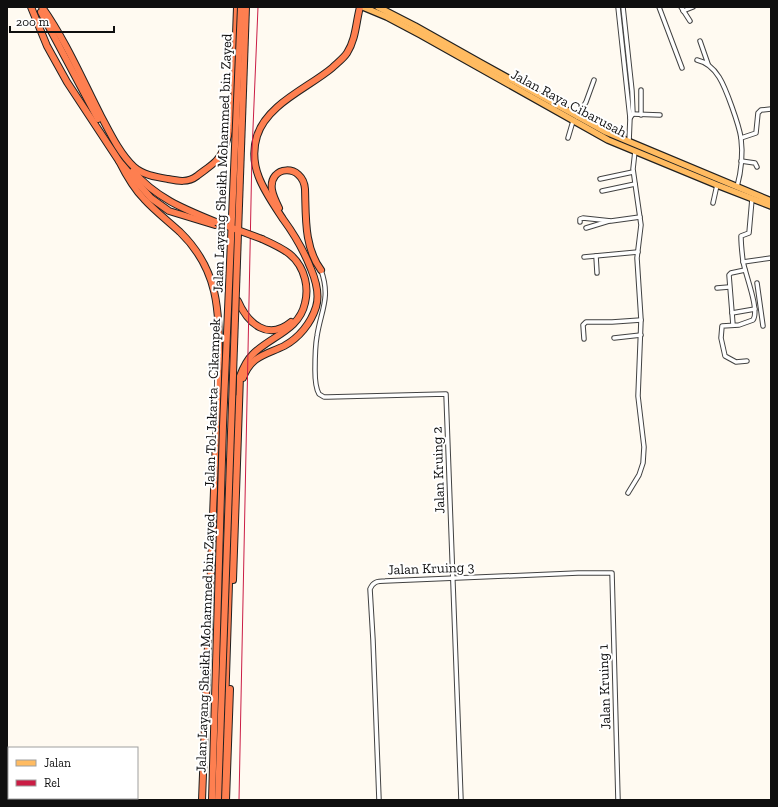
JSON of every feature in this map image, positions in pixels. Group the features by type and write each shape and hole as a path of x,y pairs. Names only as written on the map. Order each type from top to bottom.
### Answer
{"highway":[{"path":"31,7 47,46 67,82 119,161 126,175 137,191 150,205 194,248 211,279 217,300 219,361 202,800"},
{"path":"38,7 90,105 119,153 134,173 153,191 168,201 215,223 287,251 296,260 304,276 306,298 303,310 295,323 260,348 247,362 240,376 226,800"},
{"path":"42,7 72,56 92,99 120,149 133,166 145,173 171,180 186,181 194,178 216,160 222,153 228,134 234,90"},
{"name":"Jalan Tol Jakarta–Cikampek","path":"211,800 237,7"},
{"name":"Jalan Layang Sheikh Mohammed bin Zayed","path":"211,800 223,434 241,7"},
{"name":"Jalan Tol Jakarta–Cikampek","path":"222,800 247,7"},
{"name":"Jalan Layang Sheikh Mohammed bin Zayed","path":"218,800 247,7"},
{"path":"240,388 245,373 252,363 263,354 285,345 297,337 306,327 316,307 318,294 316,280 306,257 284,220 266,194 259,180 254,163 257,137 265,120 272,111 343,58 354,39 361,7"},
{"path":"119,161 142,188 160,205 169,211 215,223"},
{"path":"284,220 273,195 271,184 276,174 284,170 289,170 295,172 304,181 306,189 308,242 314,259 321,270"},
{"path":"238,301 251,323 270,330 281,328 290,323 294,319 300,307 303,285 297,268 281,251 261,240"}],"main road":[{"name":"Jalan Raya Cibarusah","path":"361,7 376,9 415,26 575,119 608,140 771,206"},
{"name":"Jalan Raya Cibarusah","path":"575,119 771,201"}],"street":[{"path":"618,7 631,116"},
{"path":"623,7 632,91 628,142"},
{"path":"658,7 682,68"},
{"path":"681,7 690,20"},
{"path":"684,11 692,7"},
{"path":"700,41 708,65"},
{"path":"697,60 703,61 708,65 719,78 737,123 741,138 741,161 737,188"},
{"path":"568,138 575,119 586,102 594,80"},
{"path":"641,90 641,114"},
{"path":"741,138 756,133 758,114 762,110 771,109"},
{"path":"631,116 641,114 660,115"},
{"path":"628,493 637,480 643,463 644,447 638,396 641,320 638,252 641,234 634,172 635,151"},
{"path":"741,161 755,163 757,167"},
{"path":"600,179 634,172"},
{"path":"602,191 635,184"},
{"path":"713,203 717,185"},
{"path":"747,361 736,362 724,354 721,338 722,326 734,325 753,320 755,316 752,294 743,262 741,236 749,233 752,199"},
{"path":"586,228 609,221 640,216"},
{"path":"580,222 580,219 583,218 609,221"},
{"path":"584,257 638,252"},
{"path":"596,256 597,273"},
{"path":"743,262 771,258"},
{"name":"Jalan Kruing 2","path":"321,270 326,288 326,296 315,346 316,385 319,394 324,397 446,394 454,578 457,712 461,800"},
{"path":"734,325 729,287 730,274 745,270"},
{"path":"757,283 763,326"},
{"path":"717,288 729,287"},
{"path":"732,313 760,309"},
{"path":"584,339 583,325 586,322 641,320"},
{"path":"614,338 641,335"},
{"name":"Jalan Kruing 3","path":"379,800 370,589 374,582 578,573 612,574"},
{"name":"Jalan Kruing 1","path":"612,574 618,800"}],"railway":[{"path":"239,800 252,152 258,7"}]}
